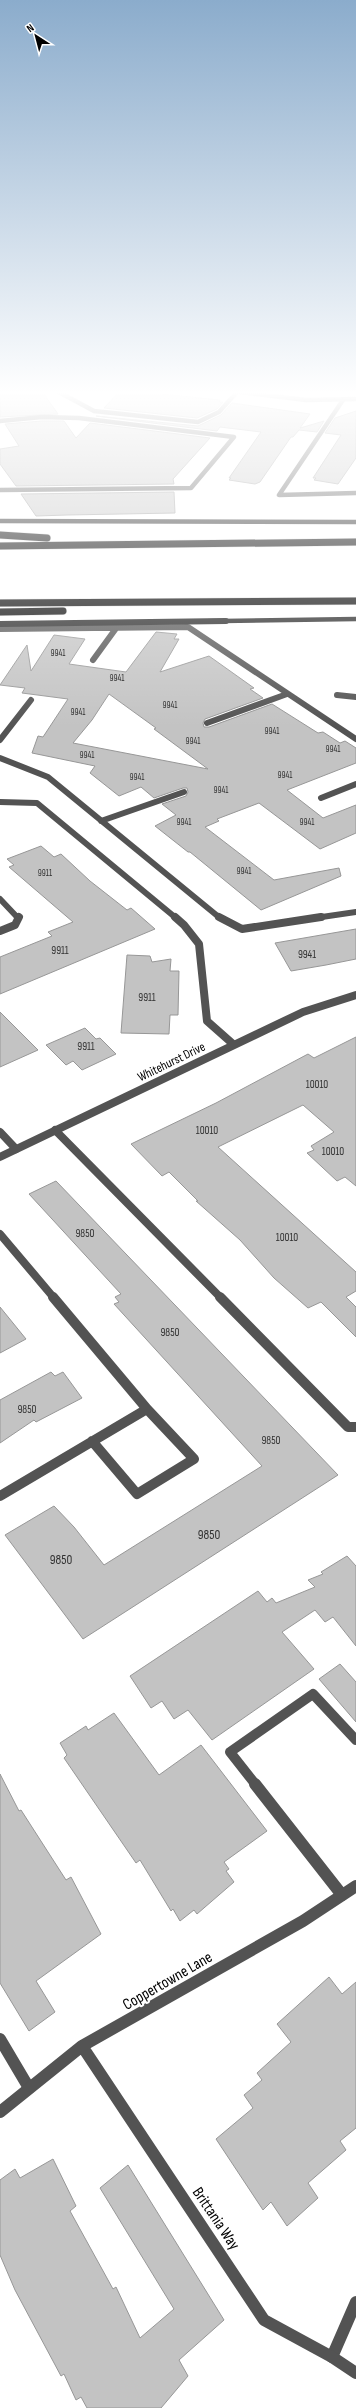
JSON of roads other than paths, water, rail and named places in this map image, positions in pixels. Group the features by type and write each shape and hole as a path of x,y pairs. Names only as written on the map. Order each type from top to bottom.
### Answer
{"highway":[{"path":"0,535 154,543"},
{"path":"0,546 154,543 356,542"},
{"path":"0,603 354,601"},
{"path":"0,612 82,610 124,602"}],"main road":[{"path":"0,521 356,522"},
{"path":"0,624 356,619"}],"street":[{"path":"94,660 117,627"},
{"path":"0,629 188,627 356,739"},
{"path":"207,723 287,694"},
{"path":"337,695 356,697"},
{"path":"0,740 31,700"},
{"path":"0,758 48,777 222,920 242,929 356,912"},
{"path":"320,798 356,784"},
{"path":"101,821 184,792"},
{"path":"0,802 37,803 184,925 199,944 207,1021 233,1044"},
{"path":"0,899 19,917 15,925 0,931"},
{"name":"Whitehurst Drive","path":"0,1158 233,1044 303,1012 356,995"},
{"path":"55,1130 348,1427 356,1427"},
{"path":"0,1132 16,1150"},
{"path":"0,1234 147,1409 194,1459 137,1494 92,1441"},
{"path":"0,1496 147,1409"},
{"path":"342,1895 230,1752 313,1694 356,1740"},
{"name":"Coppertowne Lane","path":"0,2112 82,2046 303,1921 356,1886"},
{"path":"0,2039 30,2088"},
{"name":"Brittania Way","path":"82,2046 264,2320 332,2357 356,2373"},
{"path":"332,2357 356,2302"}]}
